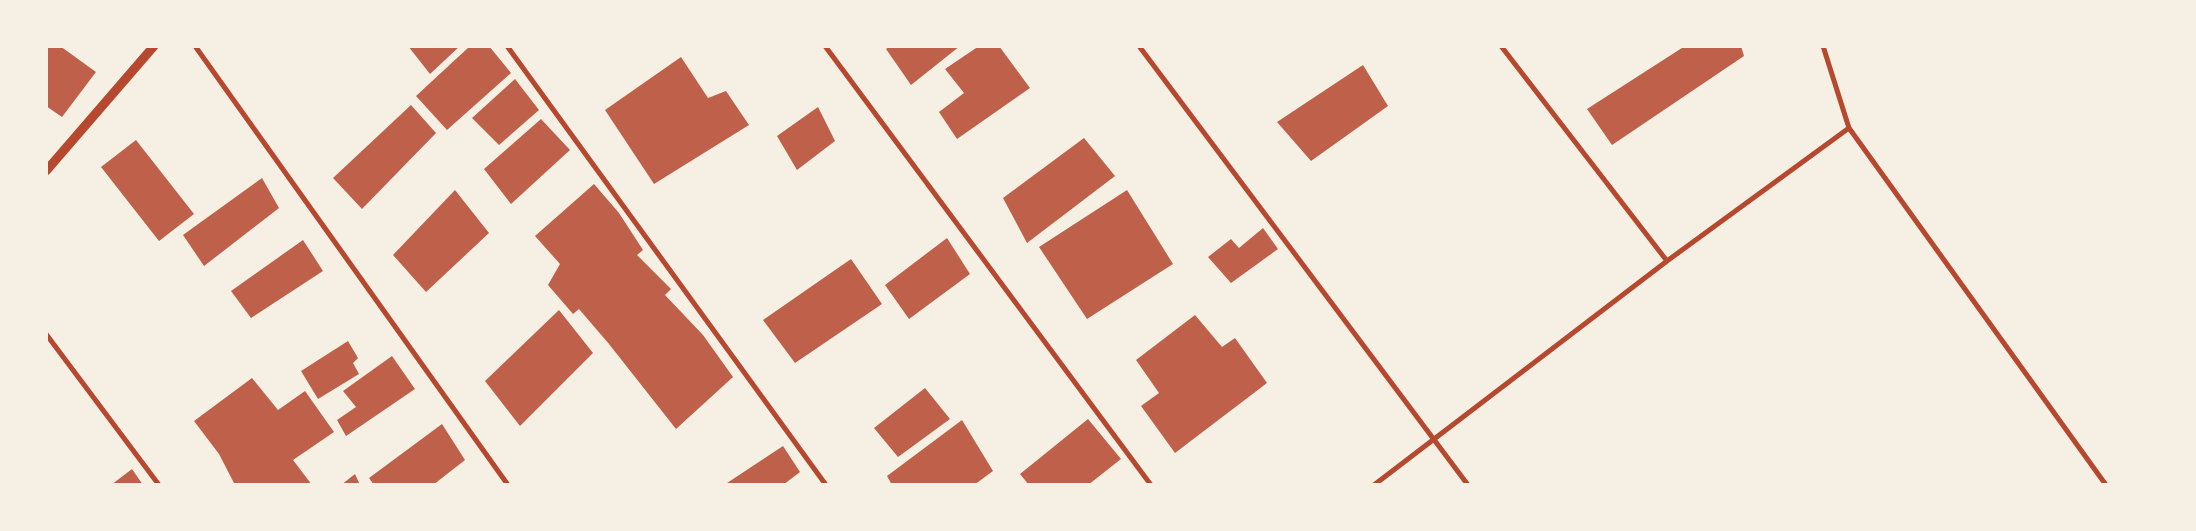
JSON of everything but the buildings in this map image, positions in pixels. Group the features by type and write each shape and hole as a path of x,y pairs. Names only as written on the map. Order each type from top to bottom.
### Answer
{"street":[{"path":"46,172 154,46"},
{"path":"195,46 508,485"},
{"path":"507,46 826,485"},
{"path":"825,46 1151,485"},
{"path":"1139,46 1468,485"},
{"path":"1501,46 1667,260"},
{"path":"1823,46 1849,128 2106,485"},
{"path":"1374,485 1667,260 1849,128"},
{"path":"46,334 159,485"}]}
